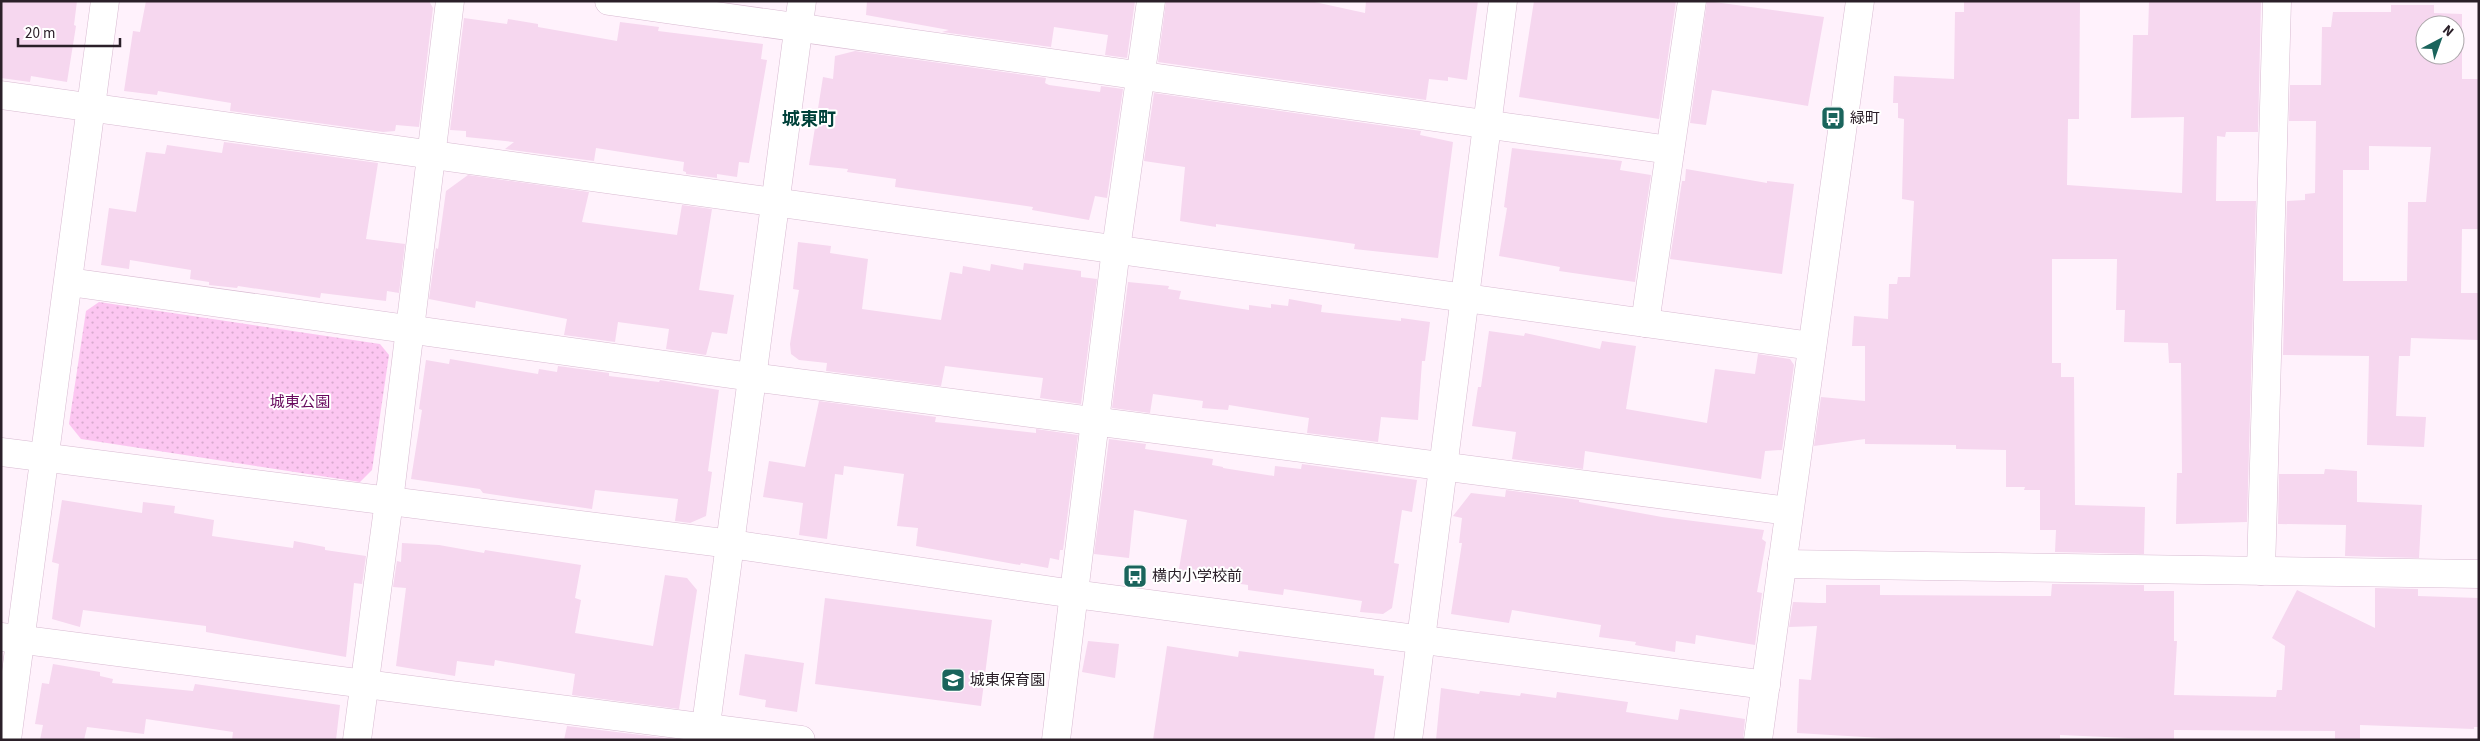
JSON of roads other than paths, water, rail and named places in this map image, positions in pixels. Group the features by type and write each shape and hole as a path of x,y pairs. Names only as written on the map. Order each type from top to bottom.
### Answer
{"street":[{"path":"7,740 11,638 46,458 105,1"},
{"path":"356,740 389,501 450,1"},
{"path":"609,1 800,14 1140,76 1670,150"},
{"path":"1056,740 1116,249 1151,1"},
{"path":"1408,740 1503,1"},
{"path":"1645,323 1692,1"},
{"path":"1758,740 1860,1"},
{"path":"2261,571 2278,1"},
{"path":"705,733 800,14"},
{"path":"1,95 1812,346"},
{"path":"69,282 752,377 1789,511"},
{"path":"1,452 730,544 1074,594 1766,685"},
{"path":"1782,564 2479,574"},
{"path":"11,638 364,684 705,733 801,740"}],"place":[{"name":"緑町","path":"1833,118"},
{"name":"横内小学校前","path":"1135,576"},
{"name":"城東保育園","path":"953,680"}],"district":[{"name":"城東町","path":"809,119"}],"park label":[{"name":"城東公園","path":"300,402"}]}
